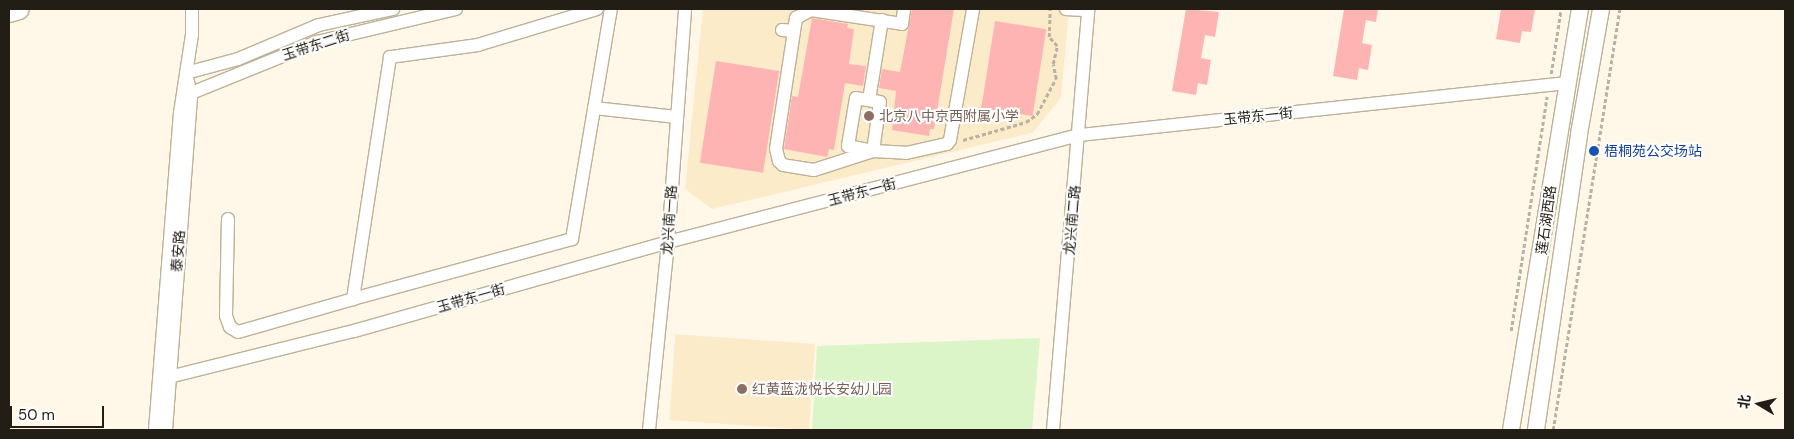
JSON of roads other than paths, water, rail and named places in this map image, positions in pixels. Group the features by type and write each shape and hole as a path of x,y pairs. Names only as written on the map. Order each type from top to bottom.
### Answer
{"highway":[{"path":"9,12 19,9"}],"main road":[{"name":"莲石湖西路","path":"1511,430 1580,9"},
{"name":"莲石湖西路","path":"1536,430 1579,134 1601,9"}],"street":[{"name":"泰安路","path":"166,430 186,73 192,35 192,9"},
{"name":"玉带东二街","path":"186,73 238,59 319,25 393,9"},
{"name":"玉带东二街","path":"186,95 317,42 456,9"},
{"path":"353,299 390,57 478,45 597,9"},
{"path":"228,219 226,316 230,327 238,332 572,239 611,9"},
{"name":"龙兴南一路","path":"649,430 668,242 684,9"},
{"path":"872,150 814,170 783,165 779,161 776,149 788,30 796,18 811,10 902,24 904,9"},
{"path":"872,150 880,102 856,98 848,146 872,150 906,153 947,144 973,9"},
{"path":"1066,9 1088,9"},
{"name":"龙兴南二路","path":"1053,430 1080,135 1088,9"},
{"path":"869,100 882,20"},
{"name":"玉带东一街","path":"169,377 354,331 668,242 1080,135 1568,83"},
{"name":"泰安路","path":"155,430 186,95"},
{"path":"594,108 677,117"}],"place":[{"name":"北京八中京西附属小学","path":"869,116"},
{"name":"梧桐苑公交场站","path":"1594,151"},
{"name":"红黄蓝泷悦长安幼儿园","path":"742,389"}]}
